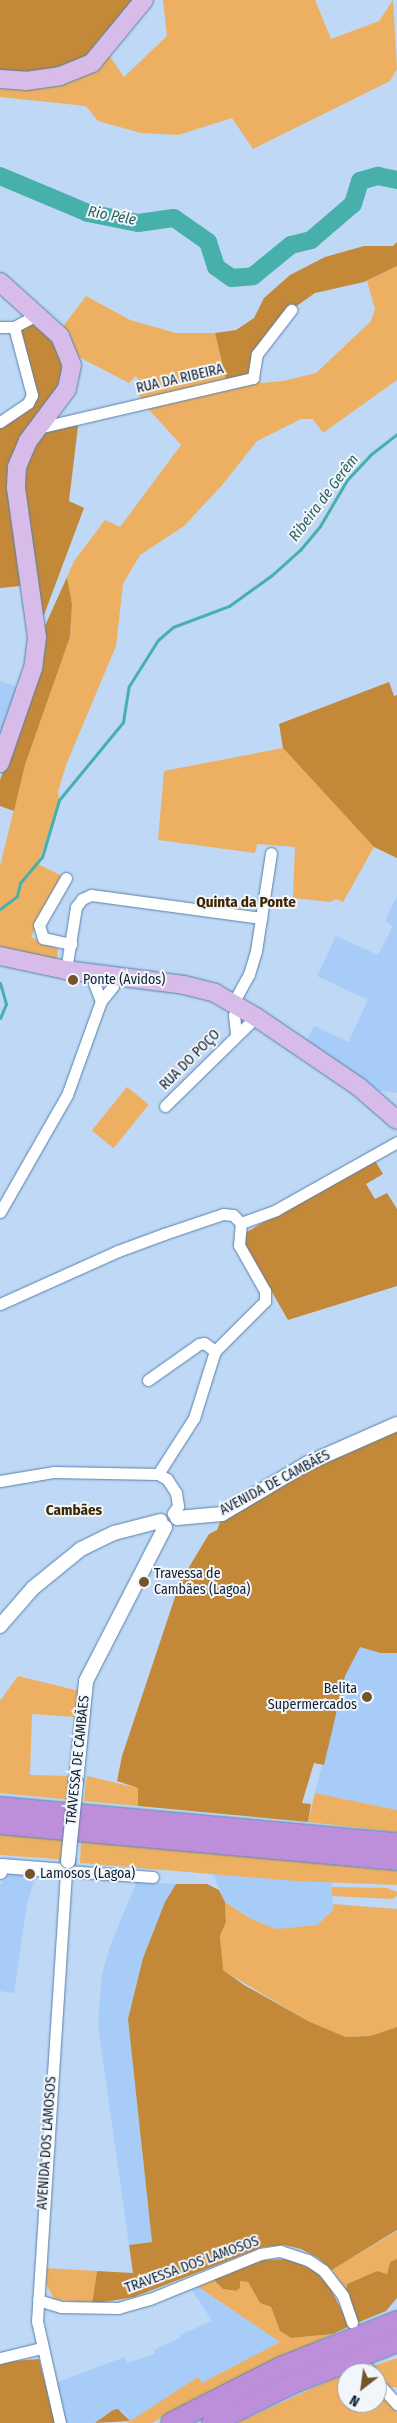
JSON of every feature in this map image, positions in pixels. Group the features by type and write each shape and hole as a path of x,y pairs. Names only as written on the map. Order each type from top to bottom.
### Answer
{"highway":[{"path":"0,1807 397,1843"},
{"path":"0,1824 397,1860"},
{"path":"171,2423 281,2367 397,2320"},
{"path":"212,2423 294,2383 397,2342"}],"main road":[{"path":"0,79 26,81 60,76 92,63 144,0"},
{"path":"0,282 38,314 60,336 72,365 67,389 28,441 17,467 16,488 38,636 36,652 0,763"},
{"path":"0,956 66,970 203,989 235,1004 256,1017 395,1114"}],"street":[{"name":"RUA DA RIBEIRA","path":"38,428 252,378 257,354 291,310"},
{"path":"0,327 14,326 38,314"},
{"path":"0,422 28,404 32,395 14,326"},
{"path":"235,1004 248,974 261,918 271,853"},
{"path":"66,878 39,925 42,938 71,944"},
{"path":"66,970 76,907 82,899 91,896 261,918"},
{"path":"94,973 94,983 101,1001"},
{"path":"0,1212 67,1096 101,1001 112,986 115,976"},
{"name":"RUA DO POÇO","path":"235,1004 236,1034"},
{"name":"RUA DO POÇO","path":"165,1106 236,1034 256,1017"},
{"path":"241,1223 276,1210 397,1142"},
{"path":"0,1304 118,1251 223,1214 233,1215 241,1223"},
{"path":"158,1474 194,1418 215,1350 265,1301 265,1291 238,1246 241,1223"},
{"path":"148,1380 198,1344 204,1343 215,1350"},
{"name":"AVENIDA DE CAMBÃES","path":"175,1516 222,1514 308,1463 397,1424"},
{"path":"0,1481 54,1472 158,1474 167,1479 176,1493 178,1506 172,1528 163,1524 114,1533 81,1549 34,1588 0,1626"},
{"name":"TRAVESSA DE CAMBÃES","path":"67,1866 86,1681 163,1524"},
{"path":"1,1868 67,1866 153,1876"},
{"name":"AVENIDA DOS LAMOSOS","path":"60,2423 41,2348 38,2300 67,1866"},
{"name":"TRAVESSA DOS LAMOSOS","path":"38,2300 61,2307 118,2308 150,2298 260,2254 280,2251 308,2260 323,2270 343,2296 352,2322"},
{"path":"0,2358 41,2348"},
{"path":"387,2393 397,2404"}],"shaded area":[{"path":"0,0 144,0 92,63 0,79"},
{"path":"163,0 315,0 331,39 379,21 393,0 397,69 390,81 253,149 232,118 178,135 141,133 98,121 86,106 0,97 0,79 107,52 124,77 167,36"},
{"path":"397,242 397,266 364,282 315,293 291,310 275,328 253,378 227,384 215,333 236,330 254,318 264,298 290,275 325,257 364,246 393,246"},
{"path":"397,266 397,380 323,433 313,419 301,419 257,441 223,484 184,526 140,555 123,584 116,646 66,765 58,792 59,800 38,864 62,876 31,937 58,949 57,960 21,954 0,946 0,866 25,765 70,637 72,604 67,577 74,561 105,520 120,527 181,445 143,403 139,395 147,386 135,376 129,383 79,357 61,329 86,296 130,320 176,333 215,333 227,384 253,378 262,383 283,381 316,373 371,321 375,309 367,281"},
{"path":"38,314 72,365 17,467 30,585 0,588 0,422 28,404 14,327"},
{"path":"79,418 69,501 84,508 44,615 40,615 23,479 28,455 44,429"},
{"path":"67,577 72,604 70,637 25,765 14,811 0,806 0,780 35,680 44,628"},
{"path":"0,681 20,688 4,735 0,734"},
{"path":"389,682 394,696 397,695 397,858 374,847 283,748 279,724"},
{"path":"283,748 374,847 343,902 336,899 330,902 293,898 295,847 257,844 255,853 158,840 164,771"},
{"path":"397,896 397,1093 380,1091 305,1042 315,1026 348,1042 368,1000 317,976 336,936 378,955 393,926 385,921"},
{"path":"127,1087 149,1105 114,1148 92,1131"},
{"path":"374,1159 383,1174 366,1184 375,1199 387,1193 397,1209 397,1286 288,1320 244,1243 245,1233"},
{"path":"397,1431 397,1653 380,1653 360,1647 345,1676 324,1765 314,1763 302,1803 311,1804 308,1822 138,1806 138,1788 117,1781 122,1756 180,1582 209,1534 217,1530 221,1520 296,1475"},
{"path":"360,1647 380,1653 397,1653 397,1810 315,1793 345,1676"},
{"path":"18,1676 79,1691 75,1717 32,1714 30,1775 72,1776 72,1800 0,1793 0,1701"},
{"path":"87,1776 138,1788 138,1806 84,1801"},
{"path":"315,1793 397,1810 397,1832 308,1822"},
{"path":"0,1833 65,1838 63,1859 0,1855"},
{"path":"81,1840 397,1871 397,1885 296,1881 80,1863"},
{"path":"10,1873 36,1875 27,1903 14,1993 0,1991 0,1885"},
{"path":"213,1874 332,1882 333,1910 317,1925 276,1929 251,1919 225,1902"},
{"path":"137,1881 176,1884 165,1902 143,1958 128,2019 152,2242 129,2245 98,2025 102,1974 110,1946"},
{"path":"176,1884 207,1884 219,1890 225,1902 226,1922 220,1936 223,1970 244,1985 310,2022 346,2037 370,2036 397,2027 397,2230 332,2270 318,2258 301,2249 284,2245 263,2247 134,2297 92,2304 97,2271 133,2273 129,2245 152,2242 128,2019 143,1958 165,1902"},
{"path":"332,1887 387,1888 397,1892 397,1896 392,1899 332,1896"},
{"path":"225,1902 251,1919 276,1929 317,1925 333,1910 333,1904 397,1909 397,2027 370,2036 346,2037 310,2022 222,1970 220,1936 226,1922"},
{"path":"397,2231 397,2259 390,2262 387,2274 377,2271 347,2284 346,2290 332,2270"},
{"path":"289,2259 315,2271 327,2282 350,2326 333,2334 291,2338 280,2331 271,2307 260,2303 248,2282 240,2281 240,2288 236,2291 223,2289 212,2278 264,2260"},
{"path":"397,2259 397,2298 386,2311 357,2323 346,2290 347,2284 377,2271 387,2274 390,2262"},
{"path":"45,2268 97,2271 92,2304 54,2299 45,2282"},
{"path":"212,2278 223,2289 235,2291 240,2288 240,2281 248,2282 260,2303 271,2307 280,2331 291,2338 333,2334 196,2398 152,2423 127,2423 198,2377 202,2383 280,2342 197,2286"},
{"path":"197,2286 281,2342 202,2383 198,2378 130,2421 122,2411 113,2410 95,2423 65,2423 55,2383 125,2357 127,2363 155,2354 154,2350 180,2338 180,2335 212,2321 192,2290"},
{"path":"397,2358 397,2387 387,2388 387,2363 382,2363"},
{"path":"39,2359 55,2423 0,2423 0,2362"},
{"path":"337,2377 337,2413 387,2413 387,2402 397,2413 397,2423 237,2423"},
{"path":"118,2409 130,2421 95,2423 113,2410"}],"waterway":[{"name":"Rio Péle","path":"0,176 88,213 138,223 174,218 208,242 216,267 232,278 253,276 291,245 311,240 353,204 360,181 378,176 397,180"},
{"name":"Ribeira de Gerêm","path":"0,909 17,896 20,883 42,857 59,800 123,722 129,686 158,640 173,627 229,606 272,575 300,550 320,526 347,480 370,455 397,434"},
{"name":"Ribeira de Gerêm","path":"0,983 6,1004 0,1018"}],"place":[{"name":"Ponte (Avidos)","path":"73,980"},
{"name":"Travessa de Cambães (Lagoa)","path":"144,1582"},
{"name":"Belita Supermercados","path":"367,1697"},
{"name":"Lamosos (Lagoa)","path":"30,1874"}],"district":[{"name":"Quinta da Ponte","path":"246,903"},
{"name":"Cambães","path":"74,1511"}]}
